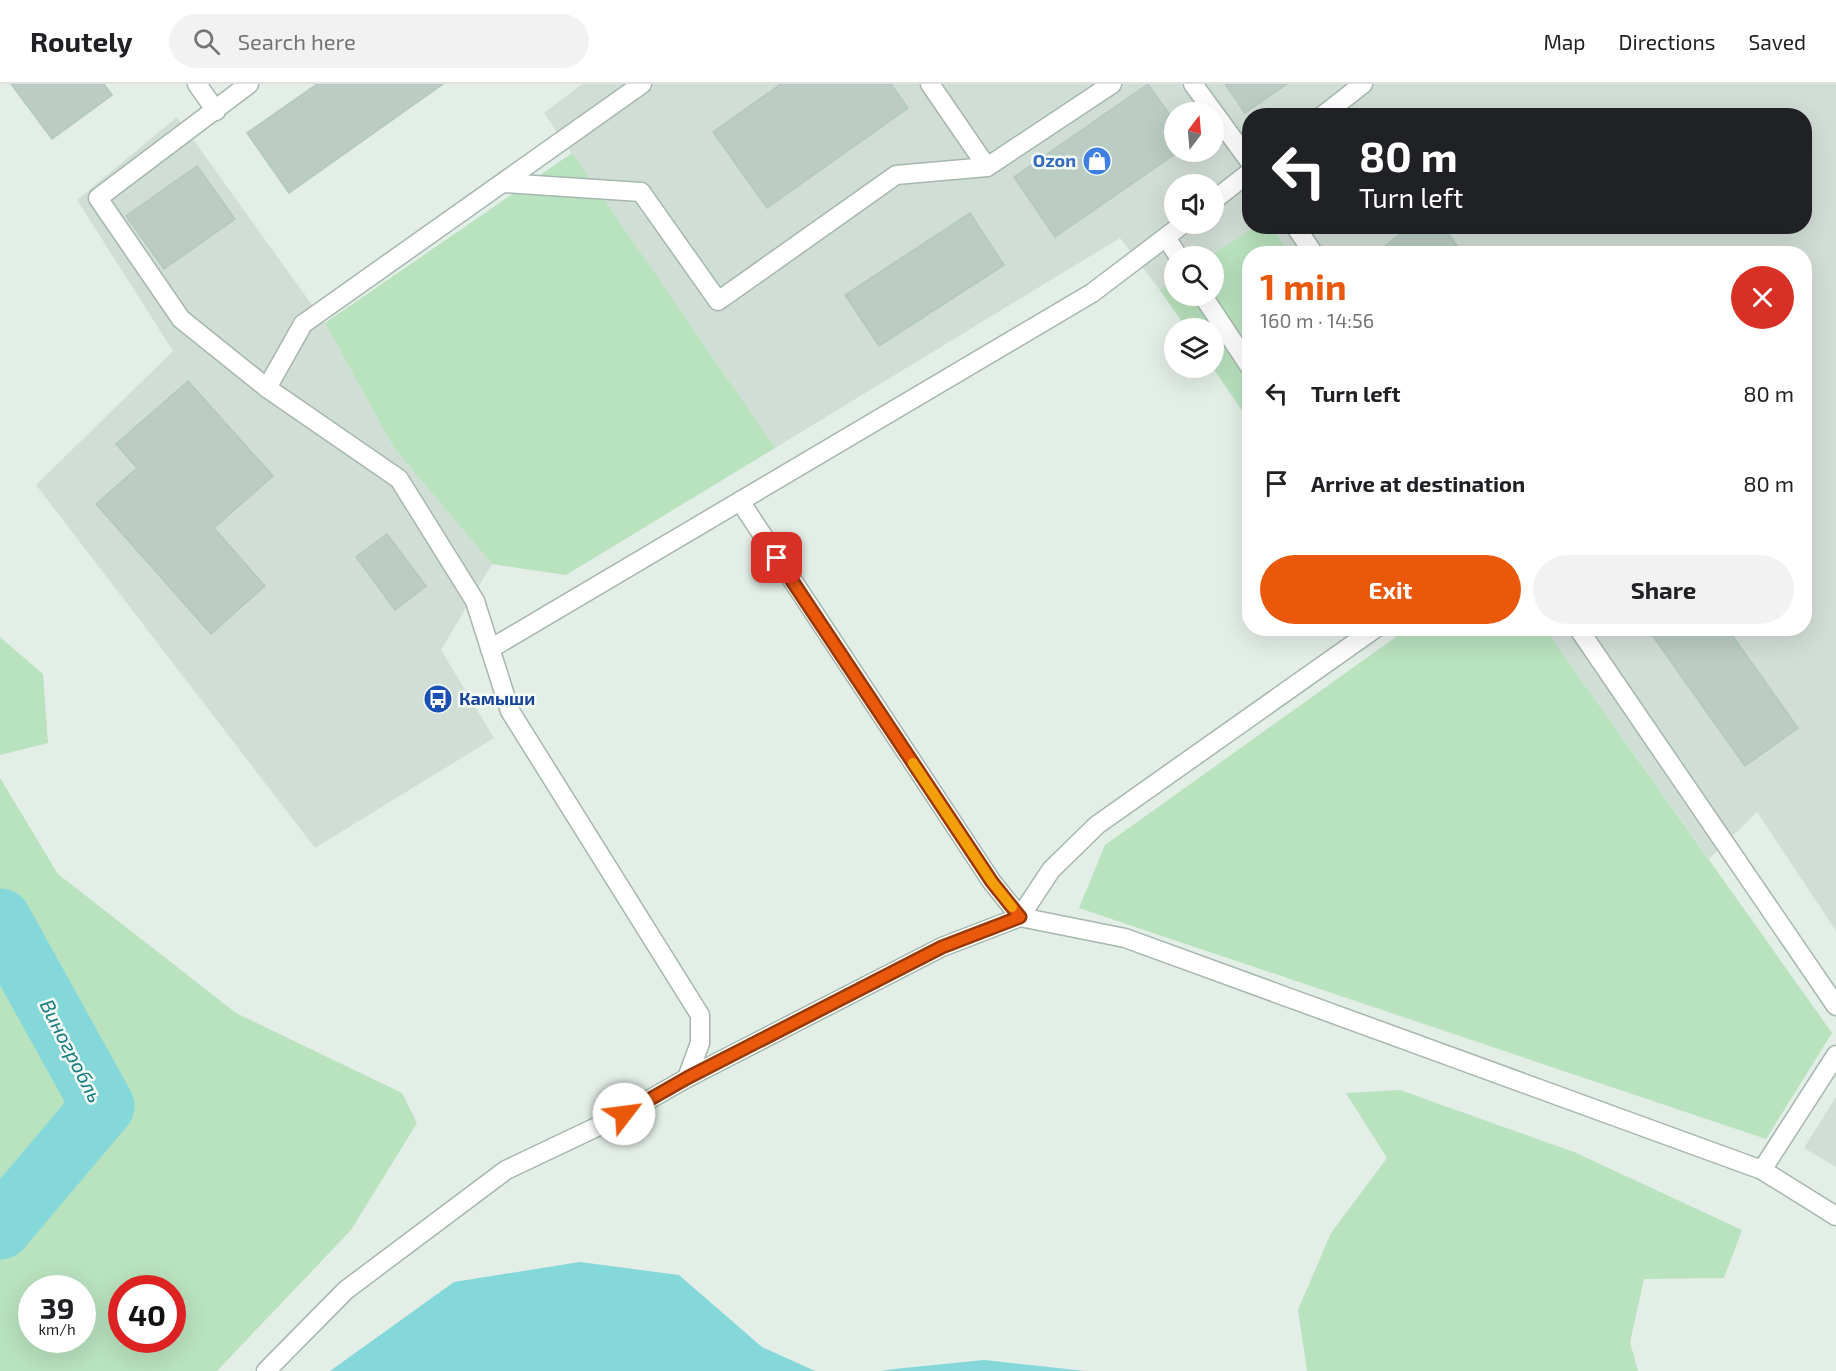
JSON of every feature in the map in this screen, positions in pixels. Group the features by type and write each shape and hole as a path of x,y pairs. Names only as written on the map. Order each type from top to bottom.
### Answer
{"street":[{"path":"197,84 216,111"},
{"path":"249,84 98,198 181,319 267,387 399,479 475,601 510,711 700,1015 700,1043 687,1078"},
{"path":"267,387 303,324 642,84"},
{"path":"930,84 987,167"},
{"path":"503,183 641,192 718,301 896,175 987,167 1112,84"},
{"path":"1193,84 1242,151"},
{"path":"1332,108 1363,84"},
{"path":"1224,192 1242,178"},
{"path":"490,649 1092,293 1170,234"},
{"path":"1166,237 1172,246"},
{"path":"1210,306 1242,355"},
{"path":"740,501 992,882 1020,917"},
{"path":"1020,917 1051,870 1096,825 1365,636"},
{"path":"1583,636 1836,1006"},
{"path":"266,1371 346,1290 506,1170 624,1114 687,1078 942,947 1020,917 1125,938 1762,1170 1836,1215"},
{"path":"1762,1170 1836,1055"}],"shaded area":[{"path":"582,84 1836,84 1836,931 1757,812 1709,859 1550,636 1812,636 1812,246 1285,246 1276,234 1812,234 1812,108 1242,108 1242,234 1244,234 1224,247 1164,246 1164,287 1160,290 1120,238 775,448 544,113"},
{"path":"177,117 325,323 394,448 492,564 441,650 494,738 315,848 36,485 173,351 77,200"},
{"path":"1836,1097 1836,1167 1804,1148"}],"green space":[{"path":"572,153 775,448 566,575 492,564 394,448 325,323"},
{"path":"1244,234 1276,234 1285,246 1242,246 1242,411 1220,378 1224,378 1224,318 1179,318 1171,306 1224,306 1224,247"},
{"path":"1397,636 1550,636 1832,1033 1766,1139 1079,908 1105,845"},
{"path":"0,637 43,674 48,743 0,755"},
{"path":"0,778 58,874 236,1013 402,1093 417,1123 351,1230 217,1371 0,1371"},
{"path":"1400,1090 1574,1152 1742,1230 1724,1278 1644,1279 1630,1342 1638,1371 1307,1371 1298,1310 1331,1233 1387,1158 1346,1093"}],"water":[{"path":"580,1262 679,1275 762,1347 815,1371 330,1371 454,1282"},
{"path":"984,1360 1085,1371 880,1371 894,1369"}],"building":[{"path":"11,84 104,84 112,95 52,139"},
{"path":"317,84 443,84 289,193 247,133"},
{"path":"781,84 891,84 908,108 767,208 713,132"},
{"path":"1148,84 1164,107 1164,162 1055,237 1014,177"},
{"path":"1225,84 1287,84 1252,108 1242,109"},
{"path":"197,166 235,219 164,269 126,216"},
{"path":"970,213 1004,265 879,346 845,295"},
{"path":"1400,234 1449,234 1457,246 1385,246"},
{"path":"188,381 273,476 214,528 265,586 211,634 96,504 137,468 116,444"},
{"path":"387,534 426,586 395,610 356,557"},
{"path":"1653,636 1733,636 1798,728 1745,766"}],"waterway":[{"name":"Виногробль","path":"0,920 103,1106 0,1228"}],"slow traffic":[{"path":"913,763 992,882 1012,907"}],"place":[{"name":"Ozon","path":"1097,161"},
{"name":"Камыши","path":"438,699"}],"route":[{"path":"624,1114 687,1078 942,947 1020,917 992,882 777,558"}]}
